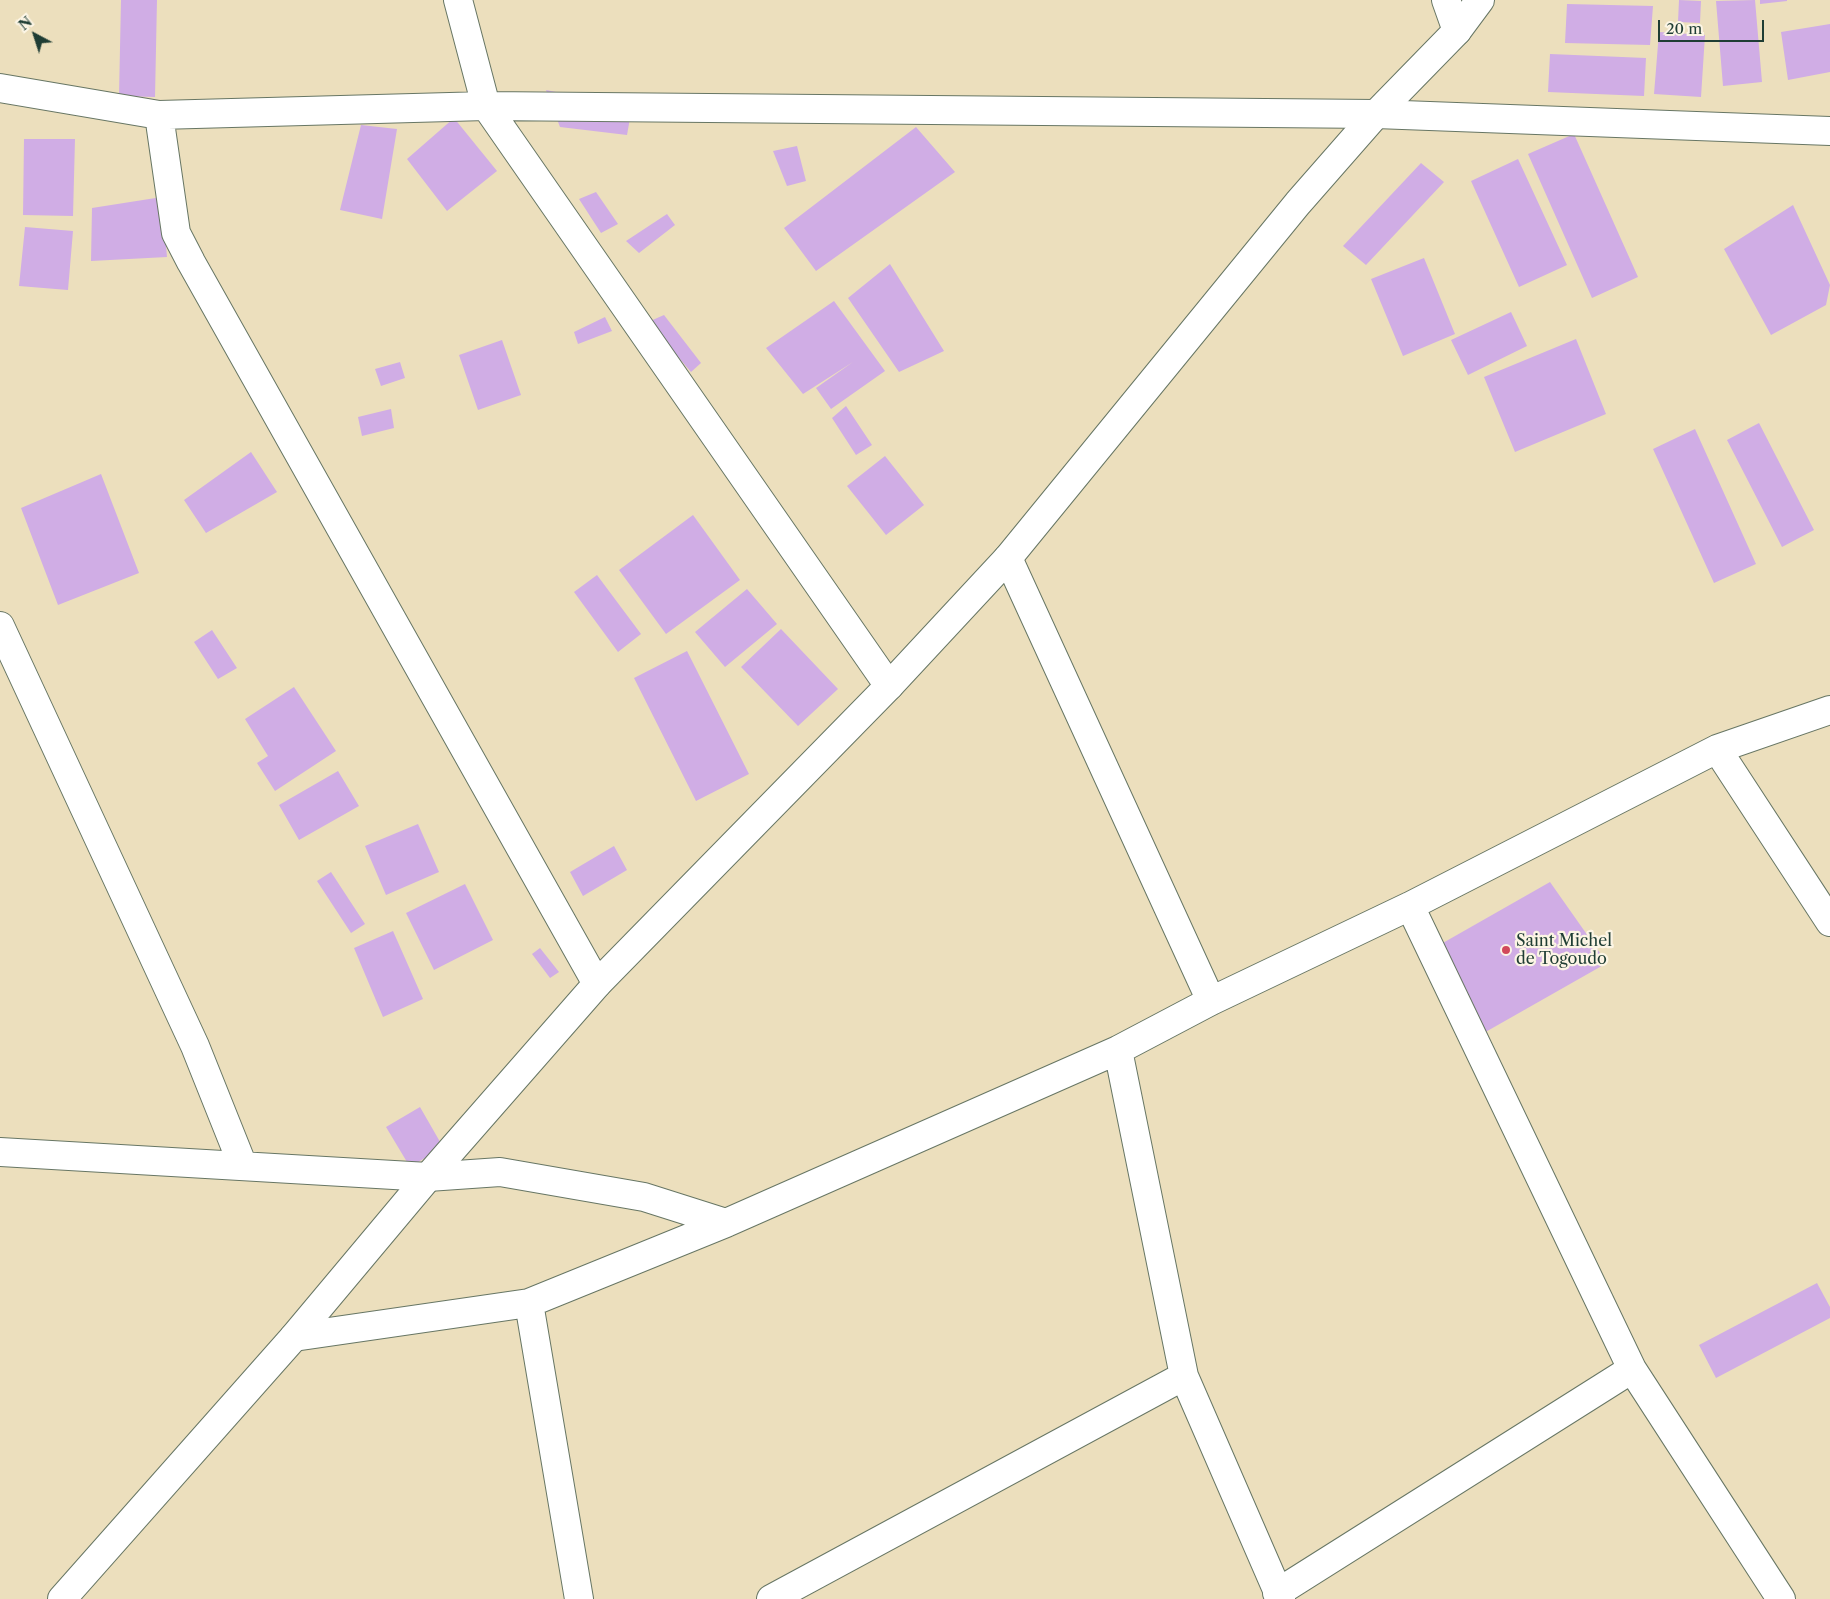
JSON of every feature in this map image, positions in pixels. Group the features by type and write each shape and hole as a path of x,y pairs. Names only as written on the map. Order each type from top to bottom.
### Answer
{"street":[{"path":"458,0 486,106 889,686"},
{"path":"1446,0 1457,31"},
{"path":"62,1599 294,1337 428,1177 597,984 889,686 1008,558 1298,203 1376,114 1457,31 1480,0"},
{"path":"0,88 159,114 486,106 1376,114 1830,131"},
{"path":"159,114 176,233 597,984"},
{"path":"1008,558 1211,1001"},
{"path":"0,626 195,1046 243,1166"},
{"path":"294,1337 529,1303 726,1223 1118,1050 1211,1001 1410,906 1717,749 1830,710"},
{"path":"1717,749 1830,922"},
{"path":"1410,906 1632,1369 1781,1599"},
{"path":"1118,1050 1184,1376 1279,1596 1632,1369"},
{"path":"0,1152 428,1177 500,1172 644,1197 726,1223"},
{"path":"529,1303 579,1599"},
{"path":"771,1599 1184,1376"}],"building":[{"path":"121,0 157,0 155,97 119,96"},
{"path":"1679,0 1701,1 1700,23 1678,22"},
{"path":"1755,0 1762,82 1723,86 1716,1"},
{"path":"1760,0 1787,0 1787,1 1760,4"},
{"path":"1567,4 1653,6 1650,45 1565,43"},
{"path":"1830,24 1830,72 1788,80 1781,32"},
{"path":"1659,32 1705,35 1701,97 1654,94"},
{"path":"1550,54 1646,58 1644,96 1548,92"},
{"path":"546,90 632,107 627,135 560,127"},
{"path":"454,118 497,171 447,211 407,159"},
{"path":"361,125 397,129 382,219 340,210"},
{"path":"916,127 955,172 816,271 784,228"},
{"path":"1574,134 1638,277 1592,298 1528,154"},
{"path":"24,139 75,139 73,216 23,215"},
{"path":"797,146 806,181 787,186 773,151"},
{"path":"1518,159 1567,265 1519,287 1471,181"},
{"path":"1421,163 1444,182 1366,265 1343,246"},
{"path":"596,192 618,224 601,233 579,199"},
{"path":"162,197 167,257 91,261 92,208"},
{"path":"1793,205 1830,285 1826,305 1771,335 1724,249"},
{"path":"667,214 675,225 639,253 626,241"},
{"path":"25,227 73,231 68,290 19,286"},
{"path":"1424,258 1455,334 1403,356 1371,279"},
{"path":"890,264 944,351 899,372 848,298"},
{"path":"834,301 885,371 831,409 816,388 853,362 803,394 766,348"},
{"path":"1511,312 1527,346 1468,375 1451,340"},
{"path":"664,315 701,363 691,372 648,322"},
{"path":"605,317 612,331 578,344 574,332"},
{"path":"1576,339 1606,414 1515,452 1484,377"},
{"path":"502,340 521,395 478,410 459,355"},
{"path":"400,362 405,378 381,386 375,369"},
{"path":"846,406 872,445 856,455 832,418"},
{"path":"391,409 394,428 362,436 358,417"},
{"path":"1759,423 1814,530 1782,547 1727,440"},
{"path":"1695,429 1756,564 1714,583 1653,449"},
{"path":"251,452 277,492 206,533 184,500"},
{"path":"885,456 924,505 886,535 847,486"},
{"path":"101,474 139,573 58,605 21,508"},
{"path":"693,515 740,580 666,634 619,570"},
{"path":"597,575 641,634 618,652 574,592"},
{"path":"747,589 777,624 725,667 695,632"},
{"path":"781,629 838,689 798,726 741,667"},
{"path":"212,630 237,668 218,679 194,642"},
{"path":"687,651 749,774 696,801 634,678"},
{"path":"294,687 336,751 275,791 257,763 268,756 245,719"},
{"path":"338,771 359,806 299,840 279,805"},
{"path":"418,824 439,872 386,895 365,846"},
{"path":"614,846 627,870 583,896 570,872"},
{"path":"331,872 365,924 351,933 317,881"},
{"path":"1550,882 1607,963 1482,1034 1434,948"},
{"path":"465,884 493,940 434,970 406,913"},
{"path":"393,931 423,999 383,1017 354,948"},
{"path":"540,948 559,972 550,978 532,954"},
{"path":"420,1107 443,1147 410,1167 386,1127"},
{"path":"1817,1283 1830,1307 1830,1318 1716,1378 1699,1345"}],"place":[{"name":"Saint Michel de Togoudo","path":"1506,950"}]}
